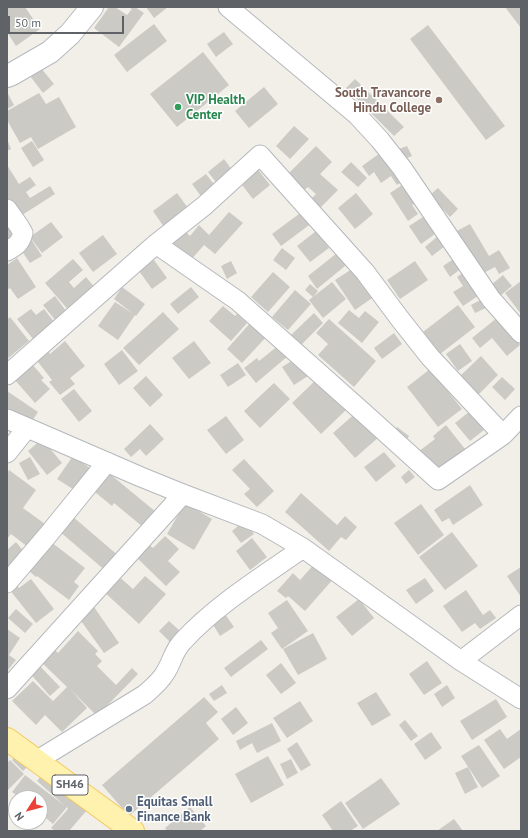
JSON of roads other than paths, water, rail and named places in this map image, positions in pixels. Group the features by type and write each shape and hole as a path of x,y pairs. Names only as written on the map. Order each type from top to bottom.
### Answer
{"main road":[{"path":"7,76 50,52 70,34 92,7"},
{"name":"SH46","path":"7,739 133,831"}],"street":[{"path":"228,7 357,115 380,140 402,168 491,299 521,333"},
{"path":"7,375 156,244 204,206 260,155 365,272 430,356 503,435"},
{"path":"7,209 22,233 21,240 7,251"},
{"path":"156,244 238,301 438,480 503,435 521,416"},
{"path":"7,419 184,494 262,524 304,548 461,661 521,699"},
{"path":"7,453 27,428"},
{"path":"7,583 107,462"},
{"path":"7,688 184,494"},
{"path":"36,761 144,695 165,673 172,657 181,643 199,625 233,598 304,548"},
{"path":"461,661 521,615"}],"place":[{"name":"South Travancore Hindu College","path":"439,100"},
{"name":"VIP Health Center","path":"178,107"},
{"name":"Equitas Small Finance Bank","path":"129,809"}]}
